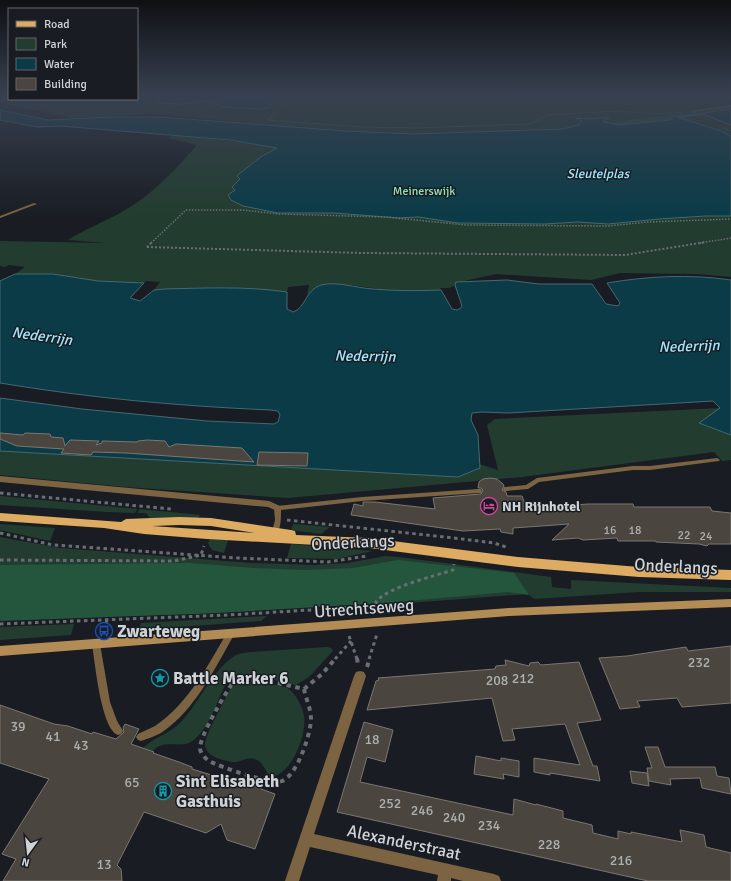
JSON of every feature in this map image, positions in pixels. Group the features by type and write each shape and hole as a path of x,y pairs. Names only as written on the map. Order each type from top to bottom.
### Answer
{"main road":[{"name":"Onderlangs","path":"0,517 104,524 144,530 207,535 369,543 518,562 638,572 730,575"},
{"name":"Onderlangs","path":"104,524 141,522 211,522 328,541"}],"street":[{"path":"0,479 269,504 277,508"},
{"name":"Utrechtseweg","path":"0,651 231,633 344,626 509,612 731,603"},
{"path":"292,881 360,676"},
{"name":"Alexanderstraat","path":"306,839 445,876 494,881"}],"lane":[{"path":"0,217 34,204"},
{"path":"506,489 528,487 537,480 633,468 650,468 717,460"},
{"path":"275,532 278,520 277,508 362,499 479,491"},
{"path":"141,736 150,734 168,722 194,694 231,633"},
{"path":"96,644 106,703 114,726 118,731"}],"path":[{"path":"731,219 647,222 608,226 496,226 386,217 279,214 243,210 186,210 147,247 362,253 625,255 731,238"},
{"name":"Onderlangs","path":"0,533 53,545 270,560 328,562 372,556"},
{"path":"0,560 148,562 174,561 201,555"},
{"name":"Utrechtseweg","path":"0,624 228,615 376,606 378,599 392,591 453,570 455,562 447,561"},
{"path":"104,631 107,620"},
{"path":"360,676 368,666 380,623"},
{"path":"344,626 357,657 360,676"},
{"path":"304,689 322,674 351,641"},
{"path":"249,679 304,689 311,717 306,741 293,769 287,778 281,782 272,782 219,765 208,760 202,754 200,748 202,740 223,697 234,681 249,679"}],"green space":[{"name":"Meinerswijk","path":"175,135 239,142 247,135 731,135 731,277 698,274 620,273 591,280 496,274 464,281 449,288 440,288 441,290 391,290 337,285 316,289 307,295 309,285 288,287 287,292 233,288 154,290 160,282 146,281 144,283 98,281 53,274 15,274 25,267 9,265 5,267 0,266 0,241 108,243 68,240 122,212 143,198 172,173 197,145 168,138"},
{"path":"721,408 700,423 731,435 731,460 722,461 714,452 522,477 288,498 125,487 0,475 0,451 458,477 479,464 498,470 487,425 495,419"},
{"path":"0,496 137,509 135,513 0,505"},
{"path":"139,509 200,515 198,519 150,518 146,513 138,513"},
{"path":"0,524 55,528 50,541 0,530"},
{"path":"293,524 330,527 321,534 291,530"},
{"path":"0,537 60,548 251,563 314,565 348,563 385,556 399,557 551,577 552,587 571,589 571,580 731,588 731,592 638,592 534,599 528,594 382,605 381,602 194,614 0,620"},
{"path":"210,539 228,540 224,553 212,550 208,543"},
{"path":"291,544 373,551 337,559 287,558"},
{"path":"398,560 514,573 529,595 508,592 386,603 216,613 0,621 0,565 190,563 305,570 353,568"},
{"path":"267,616 261,621 139,630 141,623"},
{"path":"74,624 71,635 0,640 0,627"},
{"path":"331,648 333,651 309,677 296,685 261,677 231,677 220,696 207,725 195,739 185,744 163,745 157,747 153,751 143,748 147,744 172,730 181,722 194,706 211,679 235,656 241,653 251,652"},
{"path":"241,682 272,684 287,688 296,696 302,708 304,716 303,733 296,752 285,769 279,774 271,777 258,760 249,758 238,762 232,762 212,755 206,749 205,745 208,733 230,689"}],"water":[{"name":"Sleutelplas","path":"171,135 729,135 731,136 731,216 659,219 608,224 578,222 544,224 458,223 418,217 399,218 334,213 278,213 243,206 231,200 228,195 235,190 232,187 240,179 237,176 239,174 262,156 277,148 230,140"},
{"name":"Nederrijn","path":"15,274 53,274 98,281 144,283 130,298 140,301 154,290 164,289 241,288 287,292 287,309 293,312 301,307 316,287 327,284 340,284 390,290 441,290 452,309 457,310 462,306 455,285 456,282 507,280 539,284 592,284 606,304 618,306 620,303 607,283 684,276 731,280 731,435 699,423 720,408 713,401 508,413 472,413 471,420 478,435 480,468 458,477 0,451 0,398 82,409 207,421 274,424 278,422 280,415 278,411 270,410 134,401 0,383 0,281"}],"building":[{"path":"0,433 23,435 25,433 50,434 51,437 63,438 65,446 70,440 99,441 96,445 102,443 102,441 137,442 147,440 165,441 169,447 176,444 242,448 254,462 126,453 93,452 91,455 61,453 64,449 17,446 0,439"},
{"path":"259,452 308,453 307,466 257,465"},
{"path":"483,479 497,479 503,484 504,486 502,490 506,492 507,496 522,496 525,504 542,503 543,507 588,504 633,504 634,507 710,507 712,511 731,513 731,544 709,544 707,546 699,544 656,541 618,541 617,538 552,540 569,524 513,528 513,534 501,532 500,529 463,531 351,515 354,504 363,506 363,502 435,509 433,498 481,494 483,490 478,488 479,482"},
{"path":"731,646 731,703 682,707 677,698 637,701 640,707 620,709 599,658 627,656 686,647 688,651"},
{"path":"505,660 529,666 530,663 538,662 541,665 579,662 601,720 577,723 593,766 597,766 600,781 534,772 534,758 580,765 565,724 512,729 515,740 503,741 492,698 367,710 376,681 379,680 378,678 495,669 496,666 506,665"},
{"name":"Sint Elisabeth Gasthuis","path":"0,705 54,724 68,726 92,734 93,732 116,739 124,732 123,728 125,724 139,729 131,744 192,767 192,769 231,781 232,780 261,788 275,794 255,849 227,840 221,824 206,833 144,812 117,865 121,869 122,881 3,881 16,859 2,854 49,779 0,763"},
{"path":"364,722 393,730 385,762 367,757 360,782 513,815 514,799 563,811 563,818 592,825 593,833 618,839 618,831 631,834 631,832 682,842 680,830 704,835 706,847 731,853 731,881 648,881 337,812"},
{"path":"645,747 658,747 665,767 715,767 717,776 729,778 731,794 702,788 700,778 670,779 671,785 649,781 647,768 652,768"},
{"path":"476,756 501,761 501,758 519,761 519,777 503,774 504,779 474,774"},
{"path":"630,771 647,773 649,786 632,783"}],"place":[{"name":"NH Rijnhotel","path":"489,506"},
{"name":"Zwarteweg","path":"104,631"},
{"name":"Battle Marker 6","path":"160,678"},
{"name":"Sint Elisabeth Gasthuis","path":"163,791"}]}
